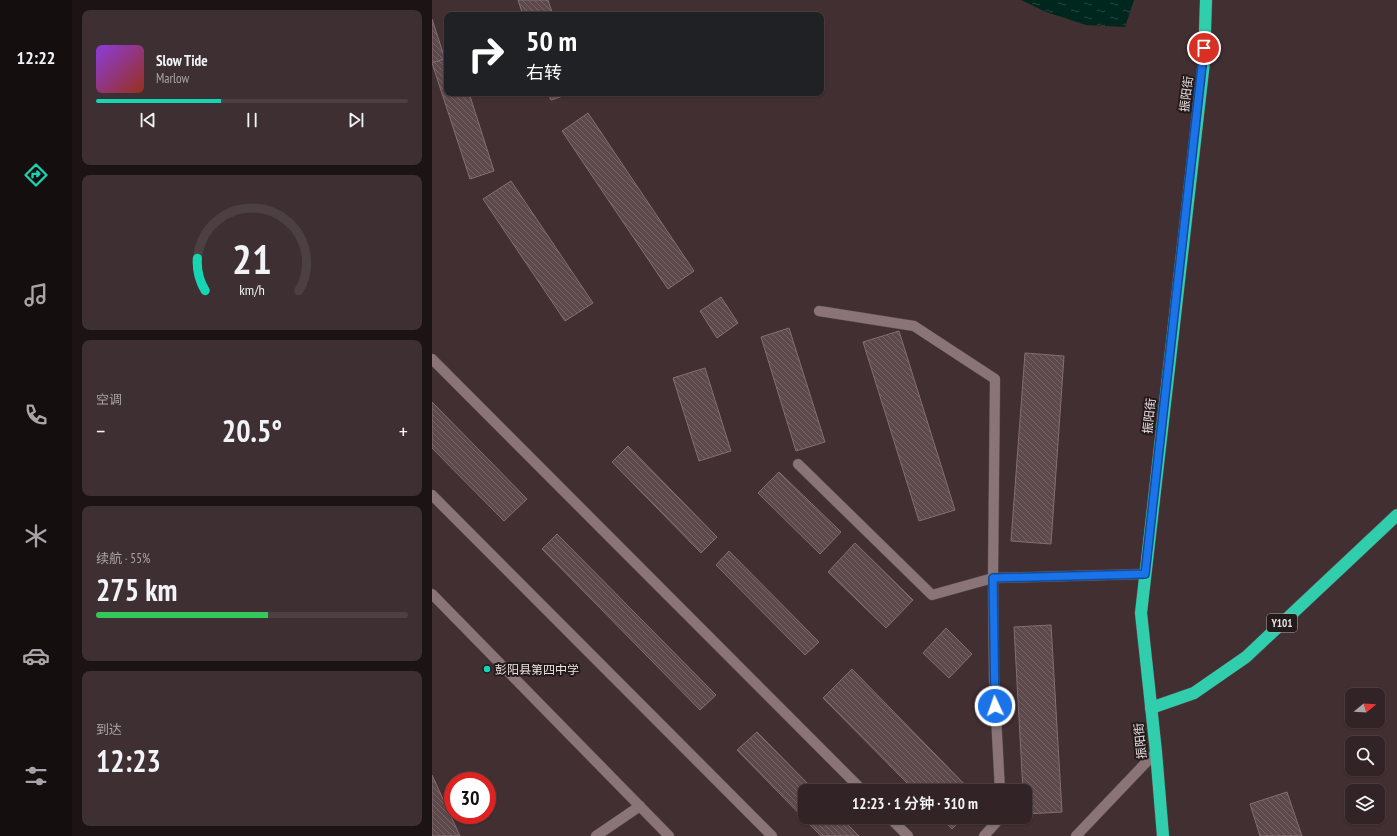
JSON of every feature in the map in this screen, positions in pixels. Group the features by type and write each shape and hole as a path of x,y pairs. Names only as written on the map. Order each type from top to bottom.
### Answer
{"highway":[{"name":"振阳街","path":"1163,836 1156,752 1141,613 1204,62 1206,0"},
{"name":"Y101","path":"1151,708 1194,694 1246,657 1397,515"}],"street":[{"path":"819,311 914,326 995,379 993,578 994,678 1000,784"},
{"path":"432,359 856,784"},
{"path":"798,464 932,595 993,578 1145,574"},
{"path":"432,495 772,836"},
{"path":"432,594 669,836"},
{"path":"1076,836 1156,752"},
{"path":"596,836 640,806"},
{"path":"896,824 908,836"},
{"path":"984,836 995,824"}],"water":[{"path":"1021,0 1134,0 1125,27 1086,25 1046,12"}],"building":[{"path":"518,0 548,0 552,12 522,12"},
{"path":"432,19 444,59 432,63"},
{"path":"444,59 444,96 470,96 494,171 470,179 432,63"},
{"path":"549,96 563,96 551,100"},
{"path":"588,113 694,271 668,289 562,131"},
{"path":"511,181 593,303 565,321 483,199"},
{"path":"721,297 738,323 717,338 700,311"},
{"path":"789,328 825,442 796,451 761,337"},
{"path":"899,331 955,510 919,521 863,342"},
{"path":"1025,353 1064,356 1051,544 1011,541"},
{"path":"705,368 731,451 699,461 673,378"},
{"path":"432,402 527,499 504,521 432,448"},
{"path":"628,446 717,537 701,553 612,462"},
{"path":"779,472 841,532 820,554 758,493"},
{"path":"557,534 716,695 700,710 542,549"},
{"path":"855,543 913,600 886,628 828,572"},
{"path":"729,551 819,642 805,655 716,565"},
{"path":"1051,625 1062,812 1032,814 1032,784 1023,784 1014,627"},
{"path":"946,628 972,654 949,678 923,653"},
{"path":"852,669 964,784 908,784 823,698"},
{"path":"757,732 808,784 798,784 798,812 737,750"},
{"path":"432,775 444,801 444,824 454,824 460,836 432,836"},
{"path":"1287,792 1302,836 1260,836 1250,804"},
{"path":"809,824 847,824 859,836 821,836"},
{"path":"947,824 957,824 952,829"}],"place":[{"name":"彭阳县第四中学","path":"487,669"}],"route":[{"path":"995,706 993,578 1145,574 1204,62 1204,48"}]}
